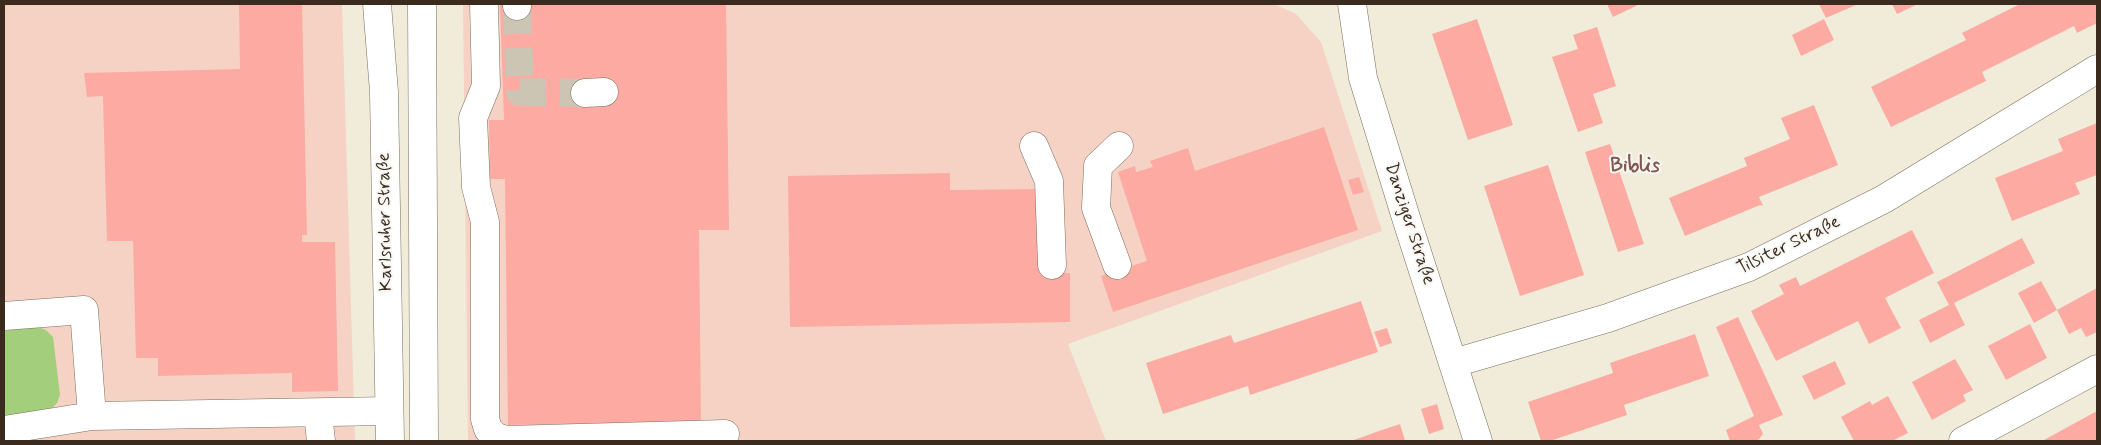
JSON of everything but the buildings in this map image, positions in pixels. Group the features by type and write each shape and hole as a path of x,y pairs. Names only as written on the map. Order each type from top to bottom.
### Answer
{"street":[{"name":"Karlsruher Straße","path":"377,4 384,92 390,441"},
{"name":"Karlsruher Straße","path":"422,4 424,441"},
{"path":"484,4 486,86 473,118 476,187 485,222 485,419 488,429 496,437 506,440 725,434"},
{"name":"Danziger Straße","path":"1352,4 1363,78 1478,441"},
{"name":"Tilsiter Straße","path":"1454,363 1608,318 1749,267 1884,199 2097,69"},
{"path":"1034,146 1049,181 1052,265"},
{"path":"1117,265 1096,208 1098,166 1119,146"},
{"path":"4,316 84,310 92,416"},
{"path":"1963,441 2097,369"},
{"path":"4,430 92,416 389,411"},
{"path":"318,413 321,441"}],"shaded area":[{"path":"4,4 342,4 355,441 4,441"},
{"path":"463,4 1274,4 1296,14 1321,42 1382,231 1068,344 1106,441 468,441"}],"green space":[{"path":"36,326 46,330 53,337 60,395 57,403 49,411 4,417 4,331"}],"tunnel":[{"path":"517,6 520,92 585,93"}],"district":[{"name":"Biblis","path":"1635,167"}]}
